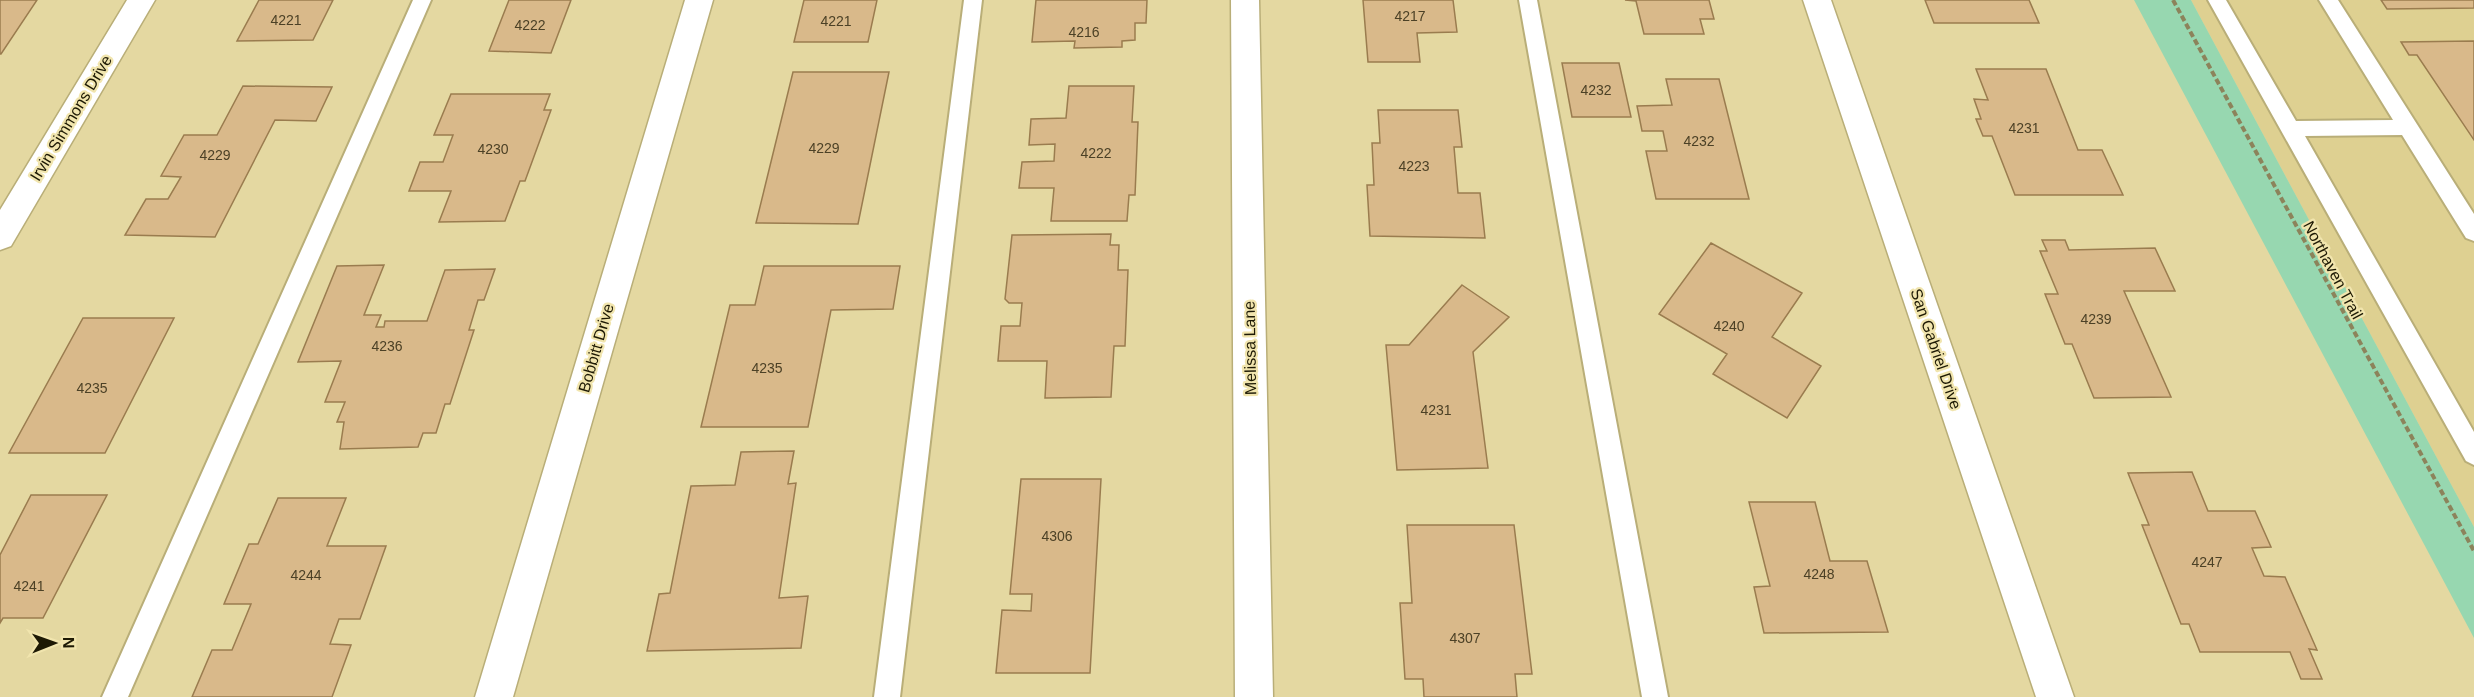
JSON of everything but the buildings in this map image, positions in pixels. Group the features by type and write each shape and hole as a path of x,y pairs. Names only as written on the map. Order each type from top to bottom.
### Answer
{"street":[{"name":"Irvin Simmons Drive","path":"0,237 141,0"},
{"name":"Bobbitt Drive","path":"494,697 699,0"},
{"name":"Melissa Lane","path":"1245,0 1254,697"},
{"name":"San Gabriel Drive","path":"1817,0 2055,697"}],"lane":[{"path":"115,697 422,0"},
{"path":"887,697 973,0"},
{"path":"1528,0 1655,697"},
{"path":"2217,0 2474,454"},
{"path":"2328,0 2474,232"},
{"path":"2290,129 2408,127"}],"path":[{"name":"Northaven Trail","path":"2173,0 2474,551"}],"shaded area":[{"path":"2191,0 2474,0 2474,527"}],"green space":[{"path":"2134,0 2191,0 2474,527 2474,638"}]}
